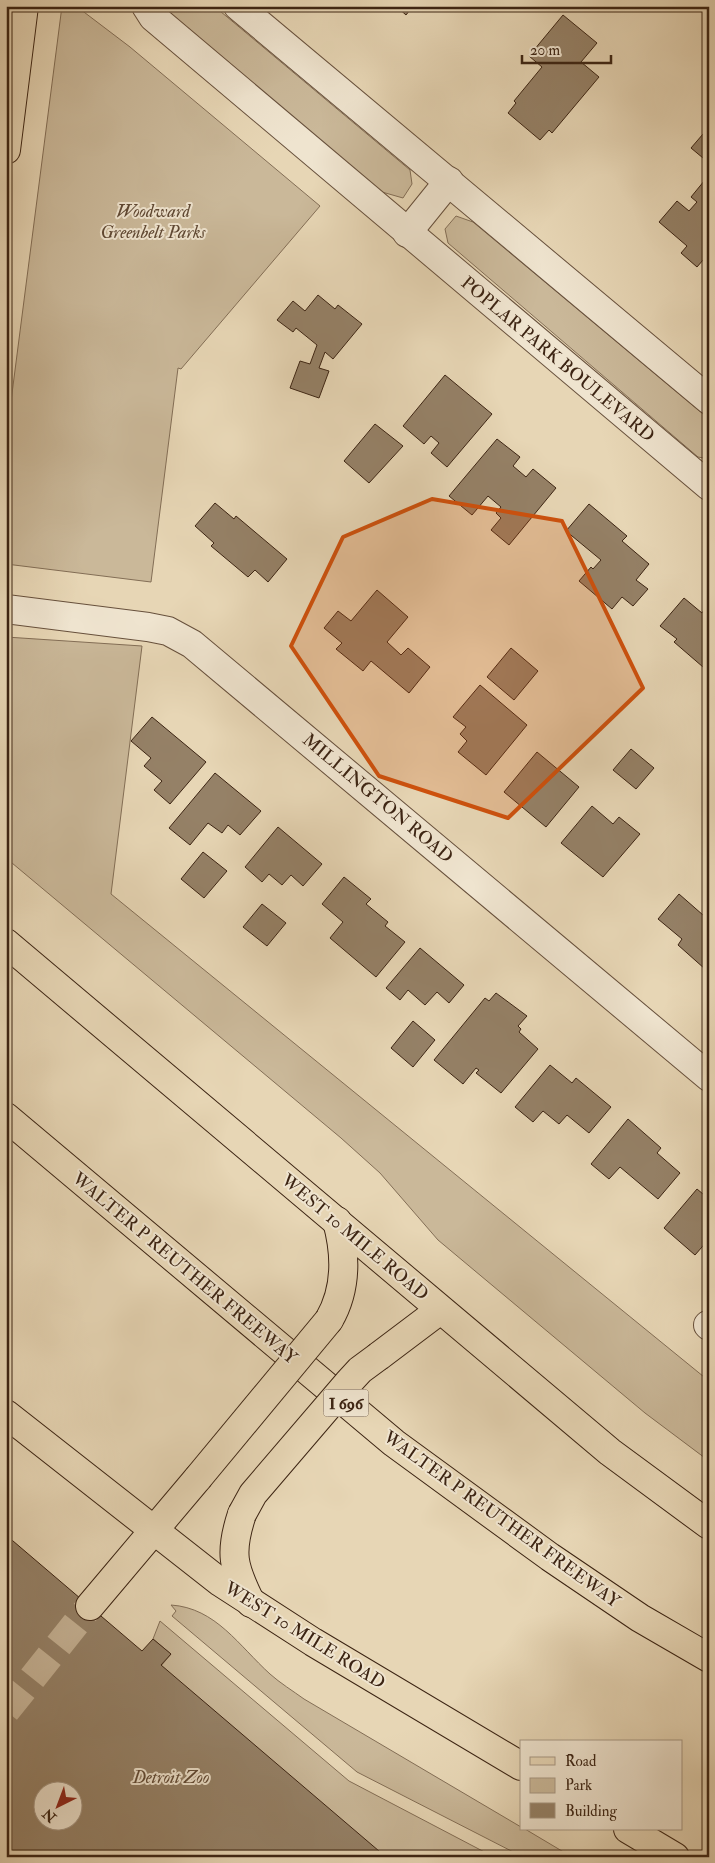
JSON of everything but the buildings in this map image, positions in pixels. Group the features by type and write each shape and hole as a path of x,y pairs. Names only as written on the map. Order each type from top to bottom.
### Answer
{"main road":[{"path":"6,150 24,6"},
{"name":"WEST 10 MILE ROAD","path":"6,943 610,1452 709,1525"},
{"name":"WALTER P REUTHER FREEWAY","path":"6,1117 394,1443 550,1557 640,1618 709,1658"},
{"path":"90,1606 329,1320 338,1298 345,1258 337,1221"},
{"path":"251,1603 235,1568 235,1538 242,1514 253,1494 360,1370 440,1310"},
{"name":"WEST 10 MILE ROAD","path":"6,1414 220,1582 251,1603 520,1765"},
{"path":"630,1830 675,1857"}],"street":[{"name":"POPLAR PARK BOULEVARD","path":"146,6 153,17 709,486"},
{"path":"238,6 450,181 709,400"},
{"path":"407,233 450,181"},
{"name":"MILLINGTON ROAD","path":"6,609 148,626 168,631 192,644 709,1077"}],"highlighted area":[{"path":"432,499 562,521 643,688 508,818 379,776 291,646 343,537"}],"green space":[{"name":"Woodward Greenbelt Parks","path":"62,6 76,6 130,47 320,206 181,369 178,368 151,582 6,564 6,440"},
{"path":"162,6 214,6 410,170 412,184 403,198 382,192"},
{"path":"456,216 473,222 709,419 709,459 698,457 448,243 445,229"},
{"path":"6,637 142,646 111,894 709,1381 709,1461 645,1413 438,1240 380,1173 341,1138 6,858"},
{"path":"171,1605 201,1613 214,1621 226,1630 270,1674 304,1699 520,1826 520,1830 527,1830 572,1857 523,1857 357,1772 172,1616 176,1611"},
{"name":"Detroit Zoo","path":"160,1621 349,1781 494,1857 6,1857 6,1853 32,1821 32,1830 82,1830 82,1780 66,1780 171,1654 153,1639"}],"tunnel":[{"path":"6,1711 90,1606"}]}
